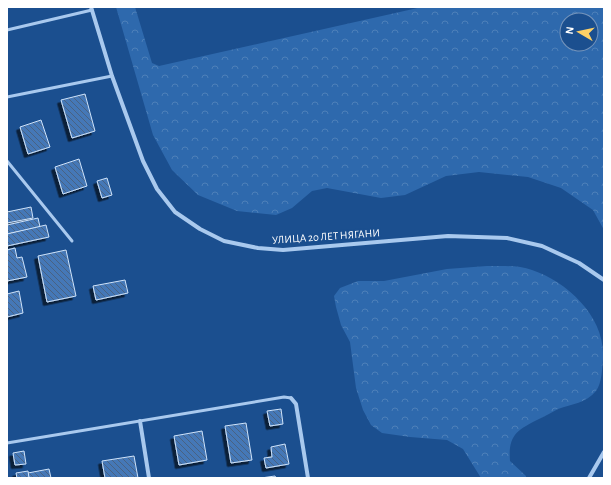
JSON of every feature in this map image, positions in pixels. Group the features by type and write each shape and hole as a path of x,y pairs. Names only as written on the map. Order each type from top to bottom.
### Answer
{"street":[{"name":"УЛИЦА 20 ЛЕТ НЯГАНИ","path":"92,8 112,76 143,161 157,189 175,212 200,229 224,242 258,248 283,250 448,236 507,238 542,246 579,263 604,280"},
{"path":"291,398 296,404 308,478"},
{"path":"140,421 149,478"},
{"path":"589,478 604,452"}],"lane":[{"path":"7,30 92,8"},
{"path":"7,97 112,76"},
{"path":"7,161 72,241"},
{"path":"7,443 284,396 291,398"}],"green space":[{"path":"116,7 135,7 152,63 159,66 422,7 604,7 604,230 593,210 561,188 528,177 479,172 446,176 405,195 381,198 327,188 312,191 292,208 276,215 237,211 198,195 172,170 153,135"},
{"path":"487,266 527,268 559,283 582,304 591,316 598,329 602,344 603,359 601,376 596,391 583,401 558,409 525,427 512,439 510,461 526,476 526,478 481,478 463,449 447,440 382,433 371,425 363,410 356,388 350,342 341,325 336,307 334,296 340,288 358,281 384,281 447,269"}],"building":[{"path":"85,94 95,131 72,138 61,100"},
{"path":"41,120 50,147 28,154 20,127"},
{"path":"79,159 87,186 63,194 55,167"},
{"path":"107,178 112,195 102,198 97,181"},
{"path":"31,207 33,218 7,223 7,212"},
{"path":"38,218 40,227 7,234 7,225"},
{"path":"46,225 49,237 7,246 7,234"},
{"path":"15,248 17,258 22,257 27,277 7,281 7,250"},
{"path":"66,250 76,296 47,302 38,256"},
{"path":"125,280 128,293 96,300 93,286"},
{"path":"19,291 23,313 7,317 7,294"},
{"path":"281,409 283,424 270,426 267,411"},
{"path":"246,423 252,460 231,463 225,426"},
{"path":"202,431 207,460 179,465 174,436"},
{"path":"285,444 289,464 266,468 264,458 272,457 271,447"},
{"path":"24,451 26,464 15,465 13,453"},
{"path":"134,456 138,478 105,478 102,461"},
{"path":"49,469 51,478 29,478 28,473"},
{"path":"28,471 29,478 17,478 16,473"},
{"path":"275,476 276,478 261,478"}]}
